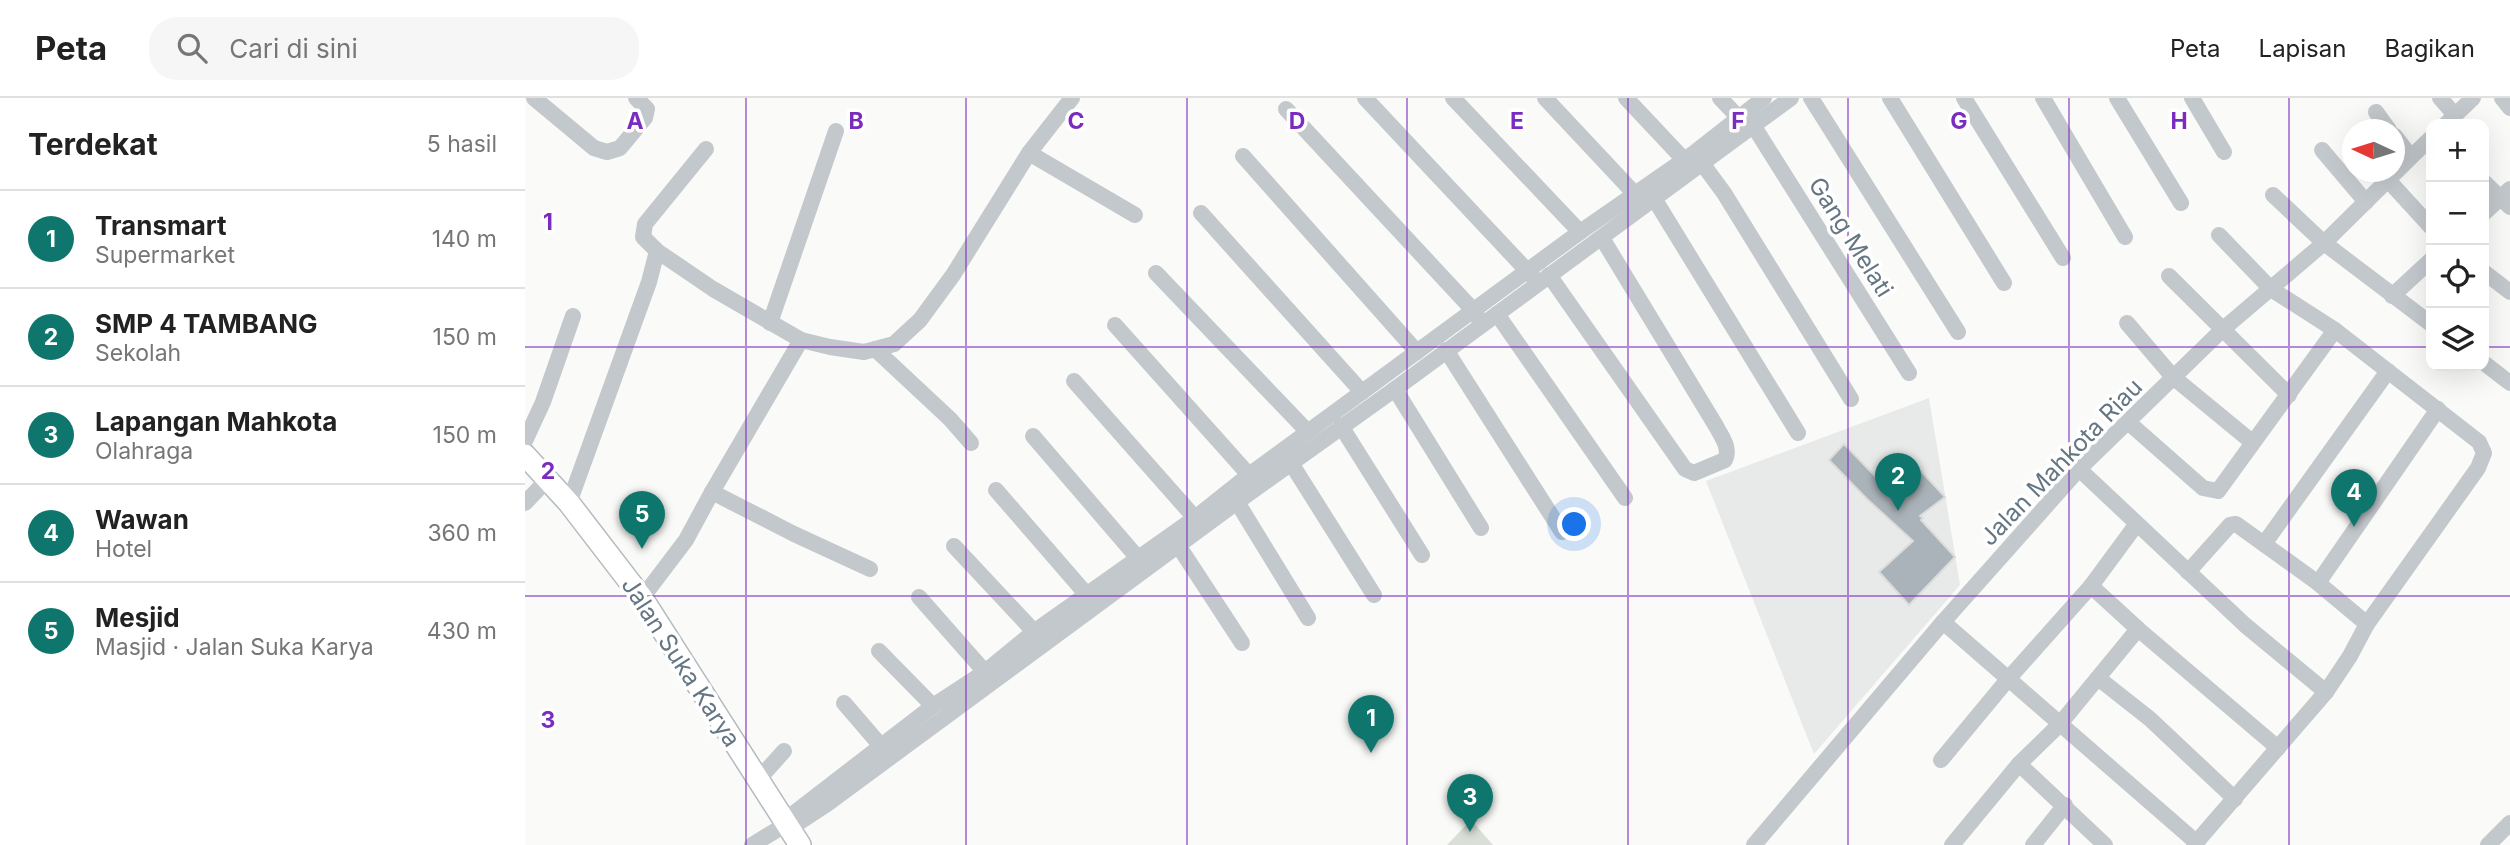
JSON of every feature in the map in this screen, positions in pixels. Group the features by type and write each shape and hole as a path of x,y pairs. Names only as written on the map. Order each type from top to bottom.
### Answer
{"main road":[{"name":"Jalan Suka Karya","path":"525,455 569,503 642,598 800,845"}],"street":[{"path":"534,98 594,148 607,152 620,148 645,118 647,109 636,98"},
{"path":"706,149 645,224 643,237 657,251 801,340 864,352 894,344 920,320 996,209 1029,153 1072,98"},
{"path":"1365,98 1538,276 1685,469 1694,473 1725,460 1728,455 1726,445 1716,426 1602,238"},
{"path":"1453,98 1580,232"},
{"path":"1545,98 1635,192"},
{"path":"1626,98 1724,193 1851,399"},
{"path":"1720,98 1738,117"},
{"path":"785,825 789,817 933,706 1040,637 1087,595 1137,556 1175,540 1195,518 1228,503 1249,475 1473,310 1602,238 1655,200 1738,117 1764,98"},
{"path":"752,845 785,825 798,823 827,804 1040,637 1228,503 1291,463 1497,314 1580,232 1635,192 1753,125 1791,98"},
{"path":"1811,98 1958,332"},
{"path":"1890,98 2004,283"},
{"path":"1964,98 2063,258"},
{"path":"2043,98 2125,237"},
{"path":"2117,98 2181,203"},
{"path":"2192,98 2224,152"},
{"path":"2440,98 2450,119"},
{"path":"2451,119 2473,98"},
{"path":"2502,98 2510,108"},
{"path":"1286,109 1473,310 1482,324"},
{"path":"2376,112 2381,119"},
{"name":"Gang Melati","path":"1753,125 1909,373"},
{"path":"770,323 836,131"},
{"name":"Jalan Mahkota Riau","path":"2405,163 2426,143"},
{"path":"2405,149 2411,157"},
{"path":"2322,150 2366,202"},
{"path":"1029,153 1135,215"},
{"path":"1243,156 1417,352"},
{"name":"Jalan Mahkota Riau","path":"1754,845 1943,622 2079,469 2222,330 2324,243 2386,182"},
{"path":"2390,182 2426,222"},
{"path":"2489,185 2507,198 2489,210"},
{"path":"2273,195 2324,243 2426,320"},
{"path":"1655,200 1798,433"},
{"path":"1201,213 1362,392"},
{"path":"1943,622 2195,844 2326,692 2367,624 2478,468 2484,453 2479,442 2335,330 2271,289 2219,235"},
{"path":"569,503 649,282 657,251"},
{"path":"2392,296 2426,265"},
{"path":"1156,273 1308,432"},
{"path":"2169,276 2289,395"},
{"path":"2489,276 2510,292"},
{"path":"1497,314 1625,498"},
{"path":"525,441 543,402 573,316"},
{"path":"2127,323 2173,377 2252,442"},
{"path":"1115,325 1249,475"},
{"path":"2128,422 2203,488 2218,491 2335,330"},
{"path":"642,598 687,540 801,340"},
{"path":"875,349 950,419 971,443"},
{"path":"1446,351 1562,532"},
{"path":"2489,367 2510,383"},
{"path":"2264,544 2388,371"},
{"path":"1074,381 1195,518"},
{"path":"1395,389 1481,528"},
{"path":"2318,583 2438,410"},
{"path":"1341,426 1422,555"},
{"path":"1033,436 1137,556"},
{"path":"1291,463 1374,595"},
{"path":"2079,469 2245,625 2326,692"},
{"path":"525,503 548,479"},
{"path":"996,490 1087,595"},
{"path":"712,492 870,569"},
{"path":"1228,503 1308,618"},
{"path":"2188,572 2230,525 2237,524 2318,583 2367,624"},
{"path":"1941,760 2091,586 2136,525"},
{"path":"1175,540 1242,643"},
{"path":"954,546 1040,637"},
{"path":"2091,586 2278,748"},
{"path":"919,597 985,672"},
{"path":"1952,845 2019,764 2059,725 2138,629"},
{"path":"879,651 933,706"},
{"path":"2098,678 2150,719 2235,799"},
{"path":"844,703 881,746"},
{"path":"758,780 784,751"},
{"path":"2019,764 2105,845"},
{"path":"2033,845 2065,805"},
{"path":"2494,843 2510,824"}],"shaded area":[{"path":"1929,398 1960,585 1814,754 1706,481"},
{"path":"1471,820 1493,845 1447,845"}],"building":[{"path":"1844,444 1880,481 1907,456 1945,497 1920,516 1955,557 1909,605 1879,572 1913,541 1829,460"}],"place":[{"name":"SMP 4 TAMBANG","path":"1898,511"},
{"name":"Wawan","path":"2354,527"},
{"name":"Mesjid","path":"642,549"},
{"name":"Transmart","path":"1371,753"},
{"name":"Lapangan Mahkota","path":"1470,832"}]}
